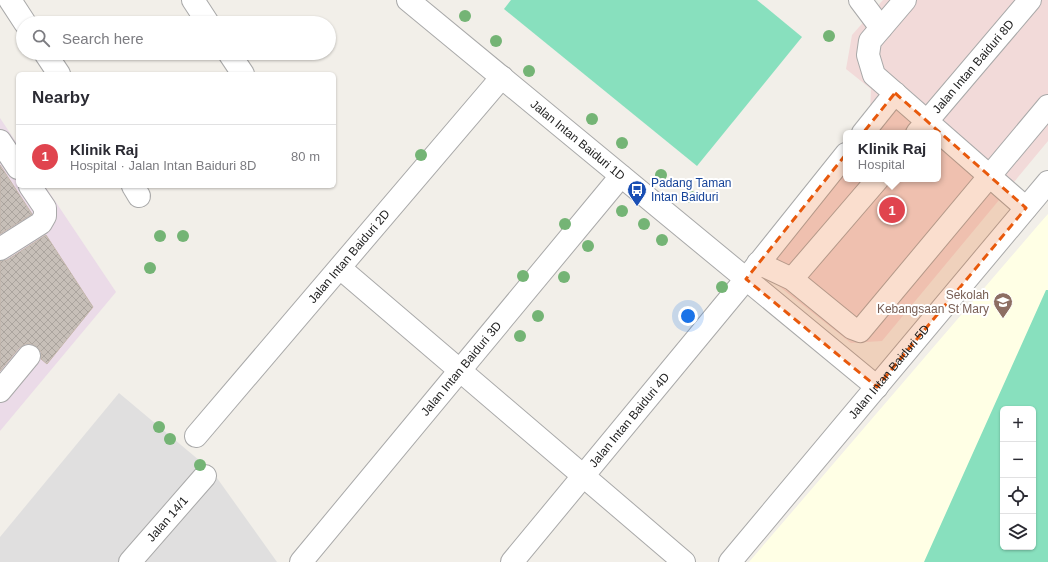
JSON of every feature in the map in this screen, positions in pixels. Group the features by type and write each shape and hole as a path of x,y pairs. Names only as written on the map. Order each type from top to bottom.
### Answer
{"street":[{"path":"10,0 21,16"},
{"path":"193,0 203,16"},
{"name":"Jalan Intan Baiduri 1D","path":"408,0 621,176 752,271 877,386"},
{"path":"860,0 881,28"},
{"path":"905,0 870,41 868,55 874,75 895,94 922,127"},
{"name":"Jalan Intan Baiduri 8D","path":"922,127 1030,0"},
{"path":"50,60 58,72"},
{"path":"234,60 242,72"},
{"name":"Jalan Intan Baiduri 2D","path":"196,436 502,77"},
{"path":"865,130 895,94"},
{"path":"752,271 792,279 852,328 860,331 1048,106"},
{"path":"941,141 990,176 1026,208"},
{"path":"0,142 16,165"},
{"name":"Jalan Intan Baiduri 4D","path":"512,562 752,271 843,158"},
{"name":"Jalan Intan Baiduri 3D","path":"301,562 621,176"},
{"path":"792,279 875,182"},
{"name":"Jalan Intan Baiduri 5D","path":"734,561 877,386 1048,182"},
{"path":"0,249 41,224 45,216 45,208 31,188"},
{"path":"340,268 684,562"},
{"path":"0,391 29,356"},
{"name":"Jalan 14/1","path":"130,562 205,476"}],"highlighted area":[{"path":"895,93 1026,208 877,387 746,279"}],"shaded area":[{"path":"883,0 1048,0 1048,141 882,341 851,343 747,261 843,146 843,182 941,182 941,130 856,130 870,113 871,89 846,69 852,35"},
{"path":"0,118 16,142 16,188 46,188 116,292 0,431"},
{"name":"Sekolah Kebangsaan St Mary","path":"1048,214 1048,562 749,562"},
{"path":"119,393 212,471 277,562 0,562 0,537"}],"green space":[{"path":"511,0 757,0 802,37 697,166 504,9"},
{"path":"1046,290 1048,290 1048,562 924,562"}],"building":[{"path":"0,165 32,214 0,234"},
{"path":"46,235 93,307 47,364 41,359 41,352 37,347 31,344 25,344 19,348 0,371 0,261 7,260"}],"place":[{"name":"Padang Taman Intan Baiduri","path":"637,207"},
{"name":"Klinik Raj","path":"892,210"},
{"name":"Sekolah Kebangsaan St Mary","path":"1003,319"}]}
